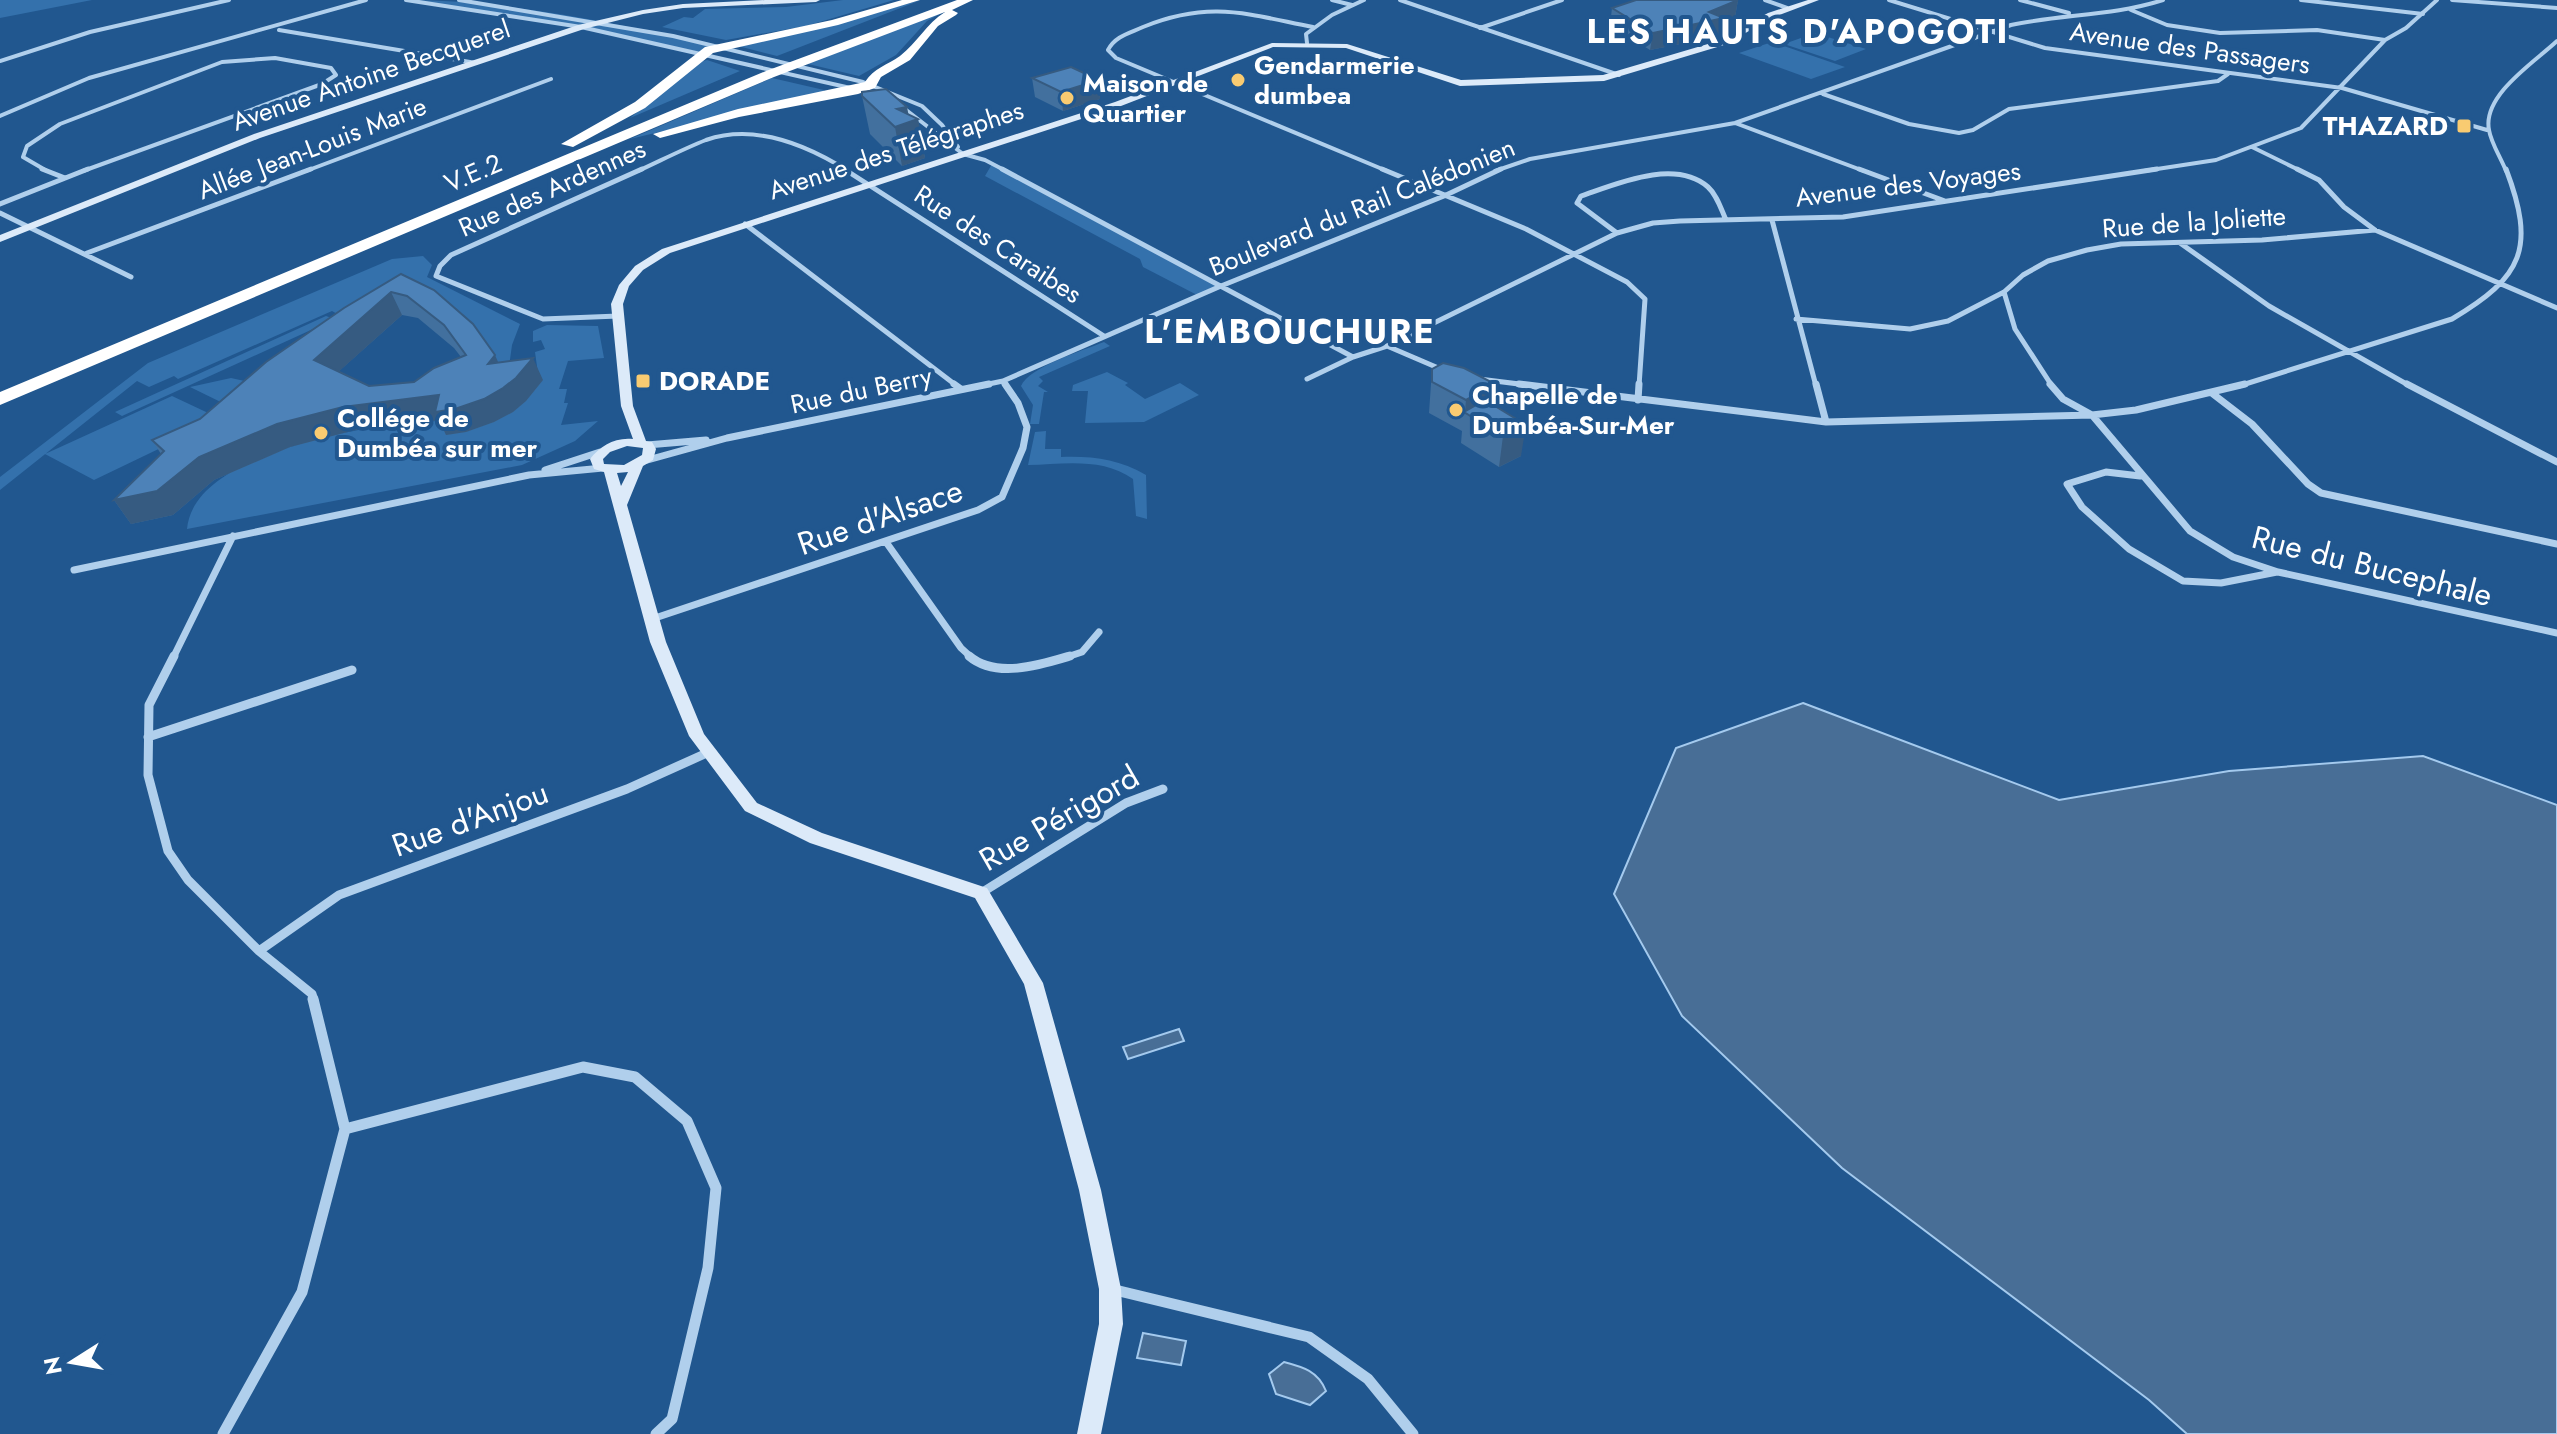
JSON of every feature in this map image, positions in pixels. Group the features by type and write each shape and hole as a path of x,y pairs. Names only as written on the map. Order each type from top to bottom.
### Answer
{"highway":[{"path":"551,160 640,105 704,53 834,23 914,0"},
{"name":"V.E.2","path":"0,399 551,160 758,65 936,0"},
{"name":"V.E.2","path":"758,65 821,53 967,0"},
{"path":"551,160 856,85 906,57 934,24 982,0"},
{"path":"721,48 758,65"},
{"path":"721,48 758,65"},
{"path":"827,78 856,85"},
{"name":"V.E.2","path":"0,383 551,160"}],"street":[{"path":"191,0 201,6"},
{"path":"0,61 90,32 229,0"},
{"path":"0,116 132,62 274,29 366,0"},
{"path":"406,0 581,27 827,78"},
{"path":"459,0 603,21 721,48"},
{"name":"Avenue Antoine Becquerel","path":"0,239 245,141 581,27 654,10 703,3 816,0"},
{"path":"1332,0 1352,5"},
{"path":"1307,43 1306,34 1313,27 1364,0"},
{"path":"1400,0 1619,75"},
{"path":"1480,28 1562,0"},
{"path":"1765,0 1787,8"},
{"name":"Avenue des Télégraphes","path":"644,444 627,406 617,304 624,285 639,268 666,251 1176,82 1264,47 1307,43 1359,48 1460,83 1576,80 1619,75 1721,43 1787,8 1815,0"},
{"name":"Avenue des Passagers","path":"1889,0 1989,33 2090,56 2342,88 2487,130"},
{"path":"2020,0 2078,15"},
{"name":"Boulevard du Rail Calédonien","path":"1003,381 1221,286 1444,196 1492,172 1530,159 1735,123 1989,33 2038,19 2131,10 2163,0"},
{"path":"2301,0 2424,14"},
{"name":"Avenue des Voyages","path":"1307,379 1353,357 1387,346 1617,233 1653,223 1843,217 2216,160 2301,128 2385,40 2424,14 2437,0"},
{"path":"2452,0 2557,8"},
{"path":"1313,27 1227,8 1200,7 1179,11 1109,45 1111,54 1116,58 1526,229 1627,282 1645,299 1638,400"},
{"path":"2131,10 2167,25 2220,33 2317,30 2385,40"},
{"path":"274,29 476,63"},
{"path":"1474,379 1826,422 2092,415 2136,410 2213,394 2452,319 2484,302 2506,284 2519,261 2524,244 2519,210 2499,153 2487,130 2493,108 2505,86 2557,41"},
{"path":"0,204 198,125 322,84 336,75 331,68 275,58 251,58 222,62 142,92 60,124 27,146 23,157 34,166 65,178"},
{"path":"758,65 827,78"},
{"path":"1823,94 1909,124 1959,133 1973,130 2009,109 2218,81 2228,73"},
{"name":"Allée Jean-Louis Marie","path":"87,253 551,79"},
{"path":"856,85 910,111 963,154 985,160 1353,357"},
{"path":"856,85 924,108 943,124 963,154"},
{"path":"1735,123 1946,201"},
{"name":"Rue des Ardennes","path":"618,316 543,319 436,276 440,266 451,255 709,139 755,133 790,139 869,185"},
{"path":"2251,147 2319,180 2344,207 2375,230 2557,308"},
{"path":"1617,233 1577,203 1581,196 1648,177 1677,174 1694,177 1709,188 1726,220"},
{"name":"Rue des Caraibes","path":"869,185 1104,336"},
{"path":"0,213 131,277"},
{"path":"1772,220 1826,422"},
{"path":"745,224 961,389"},
{"name":"Rue de la Joliette","path":"1796,319 1910,329 1948,321 2004,292 2023,275 2048,261 2087,250 2121,244 2262,240 2375,230"},
{"path":"2180,243 2224,278 2346,352 2557,462"},
{"name":"Rue du Bucephale","path":"2004,292 2015,329 2045,378 2063,399 2092,415 2140,476 2190,531 2233,557 2278,572 2557,633"},
{"path":"1387,346 1415,355 1426,365 1450,372"},
{"name":"Rue du Berry","path":"640,463 727,438 1003,381"},
{"name":"Rue d'Alsace","path":"652,619 978,510 1002,497 1017,467 1027,427 1018,403 1003,381"},
{"path":"2213,394 2252,424 2308,484 2321,493 2557,544"},
{"name":"Avenue des Télégraphes","path":"606,449 627,406"},
{"name":"Rue du Berry","path":"644,444 727,438"},
{"path":"74,570 529,475 606,449 644,444 650,453 640,463 620,505"},
{"path":"606,449 596,459 606,469 620,505 624,529 658,642 697,736 751,807 779,823 981,893 1033,983 1090,1190 1110,1289 1111,1324 1089,1434"},
{"path":"529,475 640,463"},
{"path":"2140,476 2106,472 2067,484 2082,507 2129,549 2183,581 2221,583 2278,572"},
{"path":"223,1434 302,1292 345,1129 312,994 259,951 188,880 168,851 148,775 149,705 233,536"},
{"path":"886,542 961,648 980,665 1029,668 1082,652 1099,632"},
{"path":"148,737 352,670"},
{"name":"Rue d'Anjou","path":"259,951 339,895 627,789 709,752"},
{"name":"Rue Périgord","path":"981,893 1126,803 1163,789"},
{"path":"345,1129 583,1067 635,1077 687,1121 716,1188 713,1220 708,1268 672,1419 656,1434"},
{"path":"1110,1289 1309,1337 1368,1379 1413,1434"}],"shaded area":[{"path":"0,0 92,0 0,18"},
{"path":"406,0 526,9 722,46 704,53 581,27"},
{"path":"843,0 894,0 806,26 726,40 662,27 684,17 693,18 705,9 786,7"},
{"path":"921,0 777,56 738,46 835,24"},
{"path":"947,10 927,21 896,55 859,76 804,63"},
{"path":"1815,33 1866,49 1835,61 1784,44"},
{"path":"1772,42 1845,67 1811,79 1739,53"},
{"path":"707,60 740,71 630,118 696,63"},
{"path":"772,78 824,90 823,93 630,139"},
{"path":"992,164 1221,286 1199,296 1143,267 1140,259 985,176"},
{"path":"423,256 432,265 427,277 520,324 512,345 508,374 430,306 361,327 332,311 178,379 174,376 149,387 137,381 0,490 0,477 148,363 392,259"},
{"path":"326,316 335,319 122,416 115,412"},
{"path":"547,325 598,326 604,358 568,361 559,389 567,389 564,403 568,403 561,425 598,421 575,441 522,465 187,529 197,503 218,481 248,463 322,438 421,419 419,424 451,418 539,381 535,352 545,349 541,340 533,342 533,331"},
{"path":"1104,342 1110,346 1039,377 1043,381 1038,386 1048,392 1044,392 1039,424 1030,424 1033,405 1021,386 1026,379 1058,360"},
{"path":"1107,372 1128,383 1125,385 1145,399 1180,383 1199,395 1144,422 1085,423 1088,391 1072,391 1073,385"},
{"path":"231,378 249,382 235,409 190,387"},
{"path":"172,396 221,419 94,480 45,454"},
{"path":"1046,431 1045,449 1061,449 1061,457 1105,460 1146,475 1147,519 1136,516 1133,479 1121,472 1082,463 1028,465 1035,432"},
{"path":"1803,703 2059,800 2229,771 2423,756 2557,805 2557,1434 2187,1434 2149,1400 1842,1168 1682,1016 1614,894 1676,748"},
{"path":"1179,1029 1184,1041 1128,1059 1123,1047"},
{"path":"1143,1333 1186,1341 1181,1365 1137,1358"},
{"path":"1284,1362 1314,1374 1326,1391 1310,1405 1276,1394 1269,1374"}],"building":[{"path":"1636,0 1738,0 1709,12 1724,18 1653,33 1612,8"},
{"path":"1071,67 1099,80 1061,92 1032,78"},
{"path":"886,89 907,107 897,109 918,119 895,127 862,96 862,92"},
{"path":"401,274 434,290 473,324 495,355 488,364 533,358 503,388 484,399 455,409 435,412 439,395 343,407 277,424 199,457 157,491 114,500 164,451 152,440 200,419 266,362 344,308","holes":["391,292 407,296 444,325 466,355 434,368 414,382 369,386 314,360"]},
{"path":"1443,363 1464,368 1495,384 1466,400 1432,382 1432,369"},
{"path":"1485,400 1526,425 1503,436 1464,412"}],"place":[{"name":"Gendarmerie dumbea","path":"1238,80"},
{"name":"Maison de Quartier","path":"1067,98"},
{"name":"THAZARD","path":"2464,126"},
{"name":"DORADE","path":"643,381"},
{"name":"Chapelle de Dumbéa-Sur-Mer","path":"1456,410"},
{"name":"Collége de Dumbéa sur mer","path":"321,433"}],"district":[{"name":"LES HAUTS D'APOGOTI","path":"1798,31"},
{"name":"L'EMBOUCHURE","path":"1290,331"}]}
